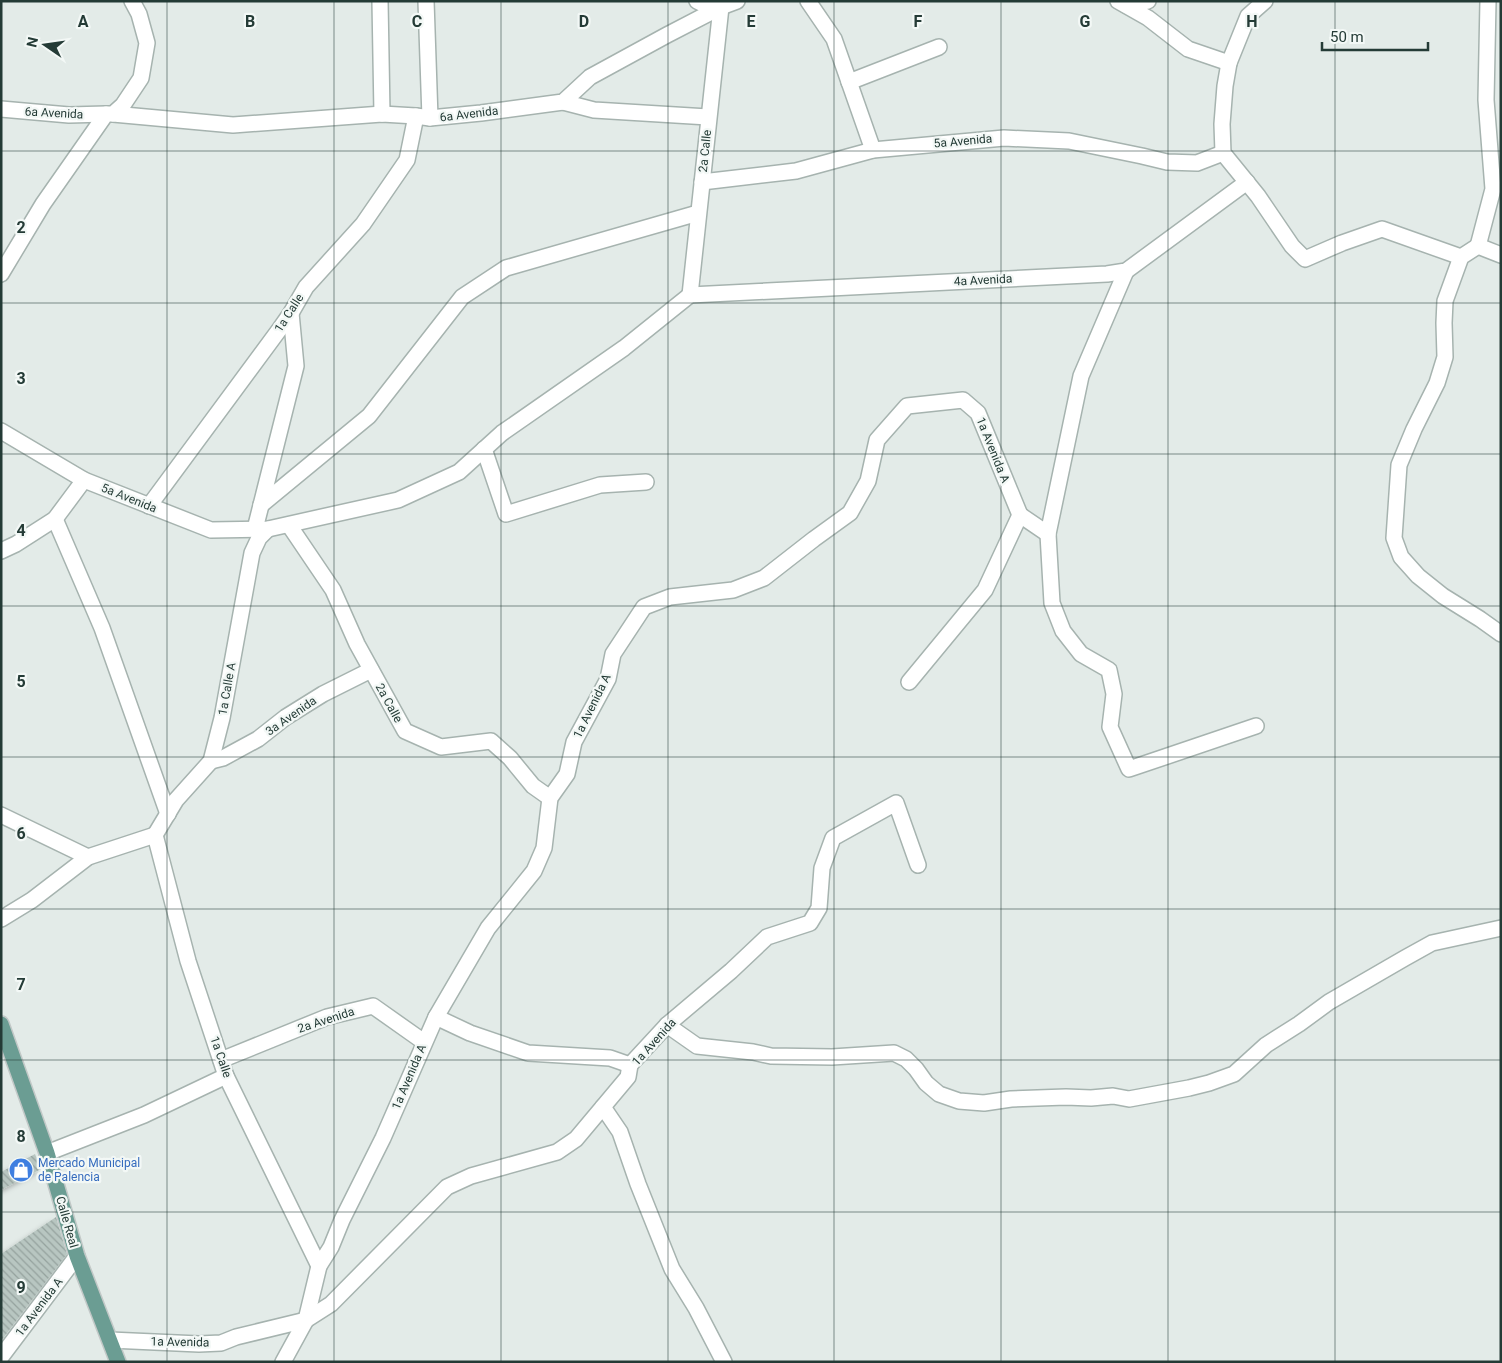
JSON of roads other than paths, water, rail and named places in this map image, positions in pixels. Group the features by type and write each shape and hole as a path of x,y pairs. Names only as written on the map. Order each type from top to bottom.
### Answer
{"main road":[{"name":"Calle Real","path":"1,1024 47,1153 77,1256 118,1362"}],"street":[{"path":"1,274 43,204 109,114 123,105 141,78 147,43 139,14 132,1"},
{"path":"380,1 382,114"},
{"name":"1a Calle","path":"149,506 291,313 306,287 363,224 407,160 423,117 426,1"},
{"path":"697,1 721,7"},
{"path":"563,102 590,77 721,7 737,1"},
{"path":"808,1 834,39 873,150"},
{"path":"1122,3 1148,1"},
{"path":"1265,1 1248,16 1229,63 1222,124 1223,153 1258,196 1292,246 1305,259 1382,229 1461,257"},
{"path":"1488,1 1486,100 1493,190 1478,246 1461,257 1445,301 1445,357 1438,383 1417,422 1398,465 1394,538 1401,557 1418,576 1443,596 1501,634"},
{"path":"1122,3 1148,18 1188,49 1229,63"},
{"name":"2a Calle","path":"690,295 721,7"},
{"path":"849,82 939,47"},
{"path":"563,102 594,110 708,117"},
{"name":"6a Avenida","path":"1,109 69,115 109,114 233,125 382,114 423,117 481,113 563,102"},
{"name":"5a Avenida","path":"702,182 796,171 873,150 1004,138 1069,141 1167,162 1198,163 1223,153"},
{"name":"4a Avenida","path":"690,295 1107,274 1126,271 1247,182"},
{"path":"261,505 369,416 462,297 506,268 698,213"},
{"path":"1478,246 1501,255"},
{"path":"1126,271 1081,376 1048,534 1052,603 1062,631 1081,654 1109,670 1114,694 1110,727 1130,769 1256,726"},
{"name":"5a Avenida","path":"1,431 84,480 211,530 262,529 289,524 398,500 459,472 502,433 624,348 690,295"},
{"name":"1a Calle A","path":"155,835 176,800 211,760 222,718 252,553 262,529 261,505 296,366 291,313"},
{"name":"1a Avenida A","path":"306,1320 318,1266 331,1247 342,1220 383,1138 436,1018 488,928 534,871 544,848 550,798 567,774 574,742 608,679 613,654 644,607 670,597 732,590 764,578 850,513 868,481 878,440 907,406 963,400 978,413 1020,515"},
{"path":"484,449 506,514 600,485 646,482"},
{"path":"1,551 55,520 84,480"},
{"path":"910,682 985,590 1020,515 1048,534"},
{"path":"55,520 102,628 168,814"},
{"name":"2a Calle","path":"289,524 333,590 357,644 405,731 441,747 491,741 510,758 532,786 550,798"},
{"name":"3a Avenida","path":"211,760 223,758 258,739 323,694 371,670"},
{"name":"1a Avenida","path":"110,1340 199,1344 221,1343 306,1320 331,1304 447,1187 471,1176 557,1152 576,1139 628,1077 630,1065 666,1025 731,971 767,937 810,923 819,908 822,868 832,838 896,802 918,865"},
{"path":"1,815 88,857"},
{"path":"1,919 32,900 88,857 155,835"},
{"name":"1a Calle","path":"155,835 188,961 226,1076 318,1266"},
{"path":"666,1025 698,1046 753,1052 771,1056 832,1058 894,1053 906,1059 939,1094 959,1101 984,1102 1011,1098 1091,1098 1113,1096 1128,1099 1137,1098 1196,1086 1234,1074 1266,1046 1329,1002 1432,943 1501,928"},
{"name":"2a Avenida","path":"222,1060 328,1017 373,1006 424,1042"},
{"path":"436,1018 470,1033 528,1053 610,1058 630,1065"},
{"path":"47,1153 144,1115 226,1076"},
{"path":"604,1107 620,1132 638,1184 672,1269 696,1308 724,1362"},
{"name":"1a Avenida A","path":"1,1357 77,1256"},
{"name":"1a Avenida","path":"283,1362 306,1320"}],"place":[{"name":"Mercado Municipal de Palencia","path":"21,1170"}]}
